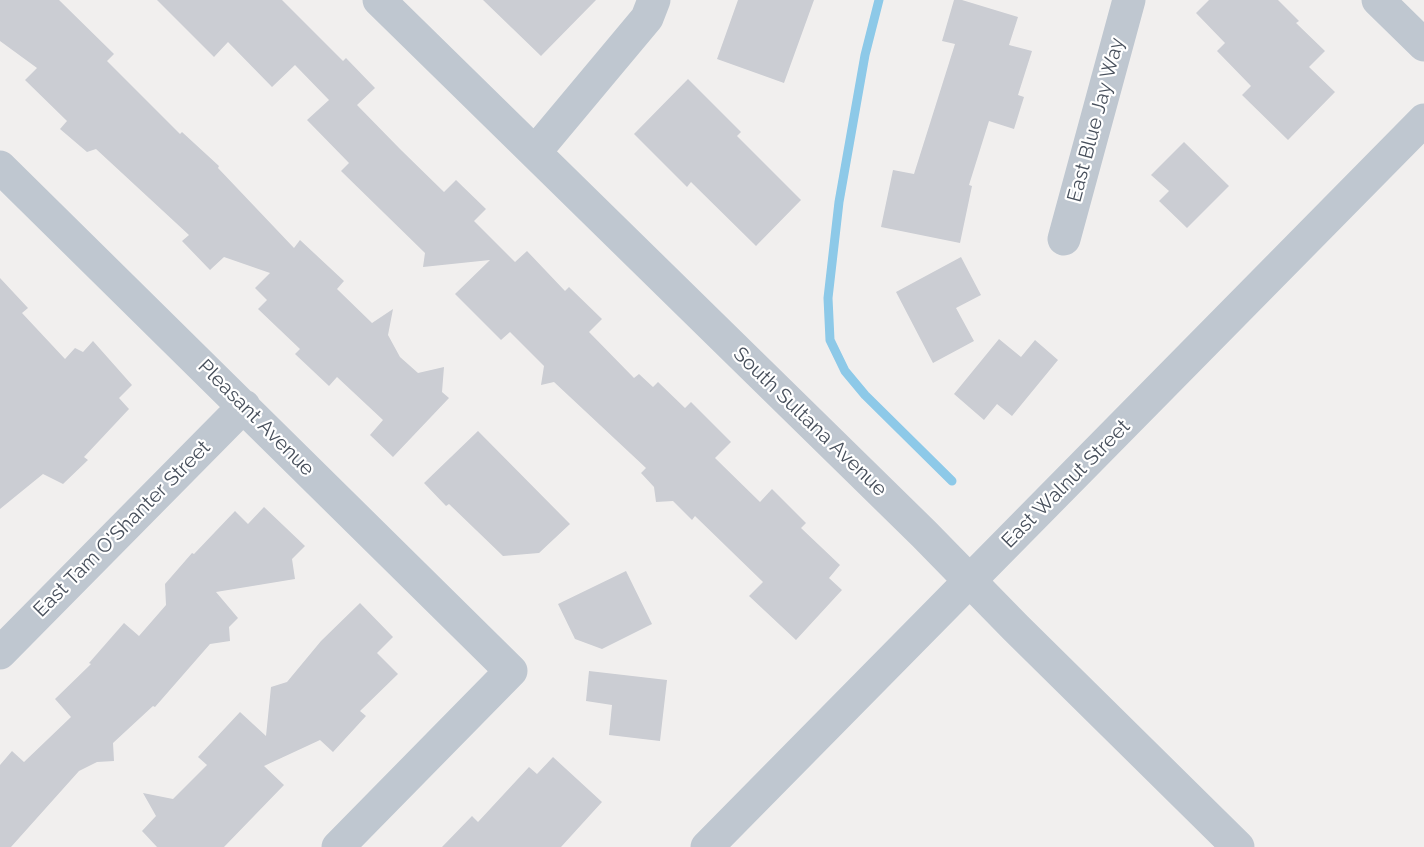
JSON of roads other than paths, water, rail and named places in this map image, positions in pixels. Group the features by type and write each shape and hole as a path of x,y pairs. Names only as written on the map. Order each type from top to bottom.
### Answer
{"street":[{"name":"South Sultana Avenue","path":"380,0 916,526 1238,847"},
{"path":"535,152 647,18 654,0"},
{"name":"East Blue Jay Way","path":"1064,239 1129,0"},
{"path":"1378,0 1424,45"},
{"name":"East Walnut Street","path":"707,847 1424,120"},
{"name":"Pleasant Avenue","path":"0,167 511,671 338,847"},
{"name":"East Tam O'Shanter Street","path":"0,653 244,406"}],"waterway":[{"path":"879,0 865,55 839,202 828,298 830,340 845,371 865,395 952,481"}]}
